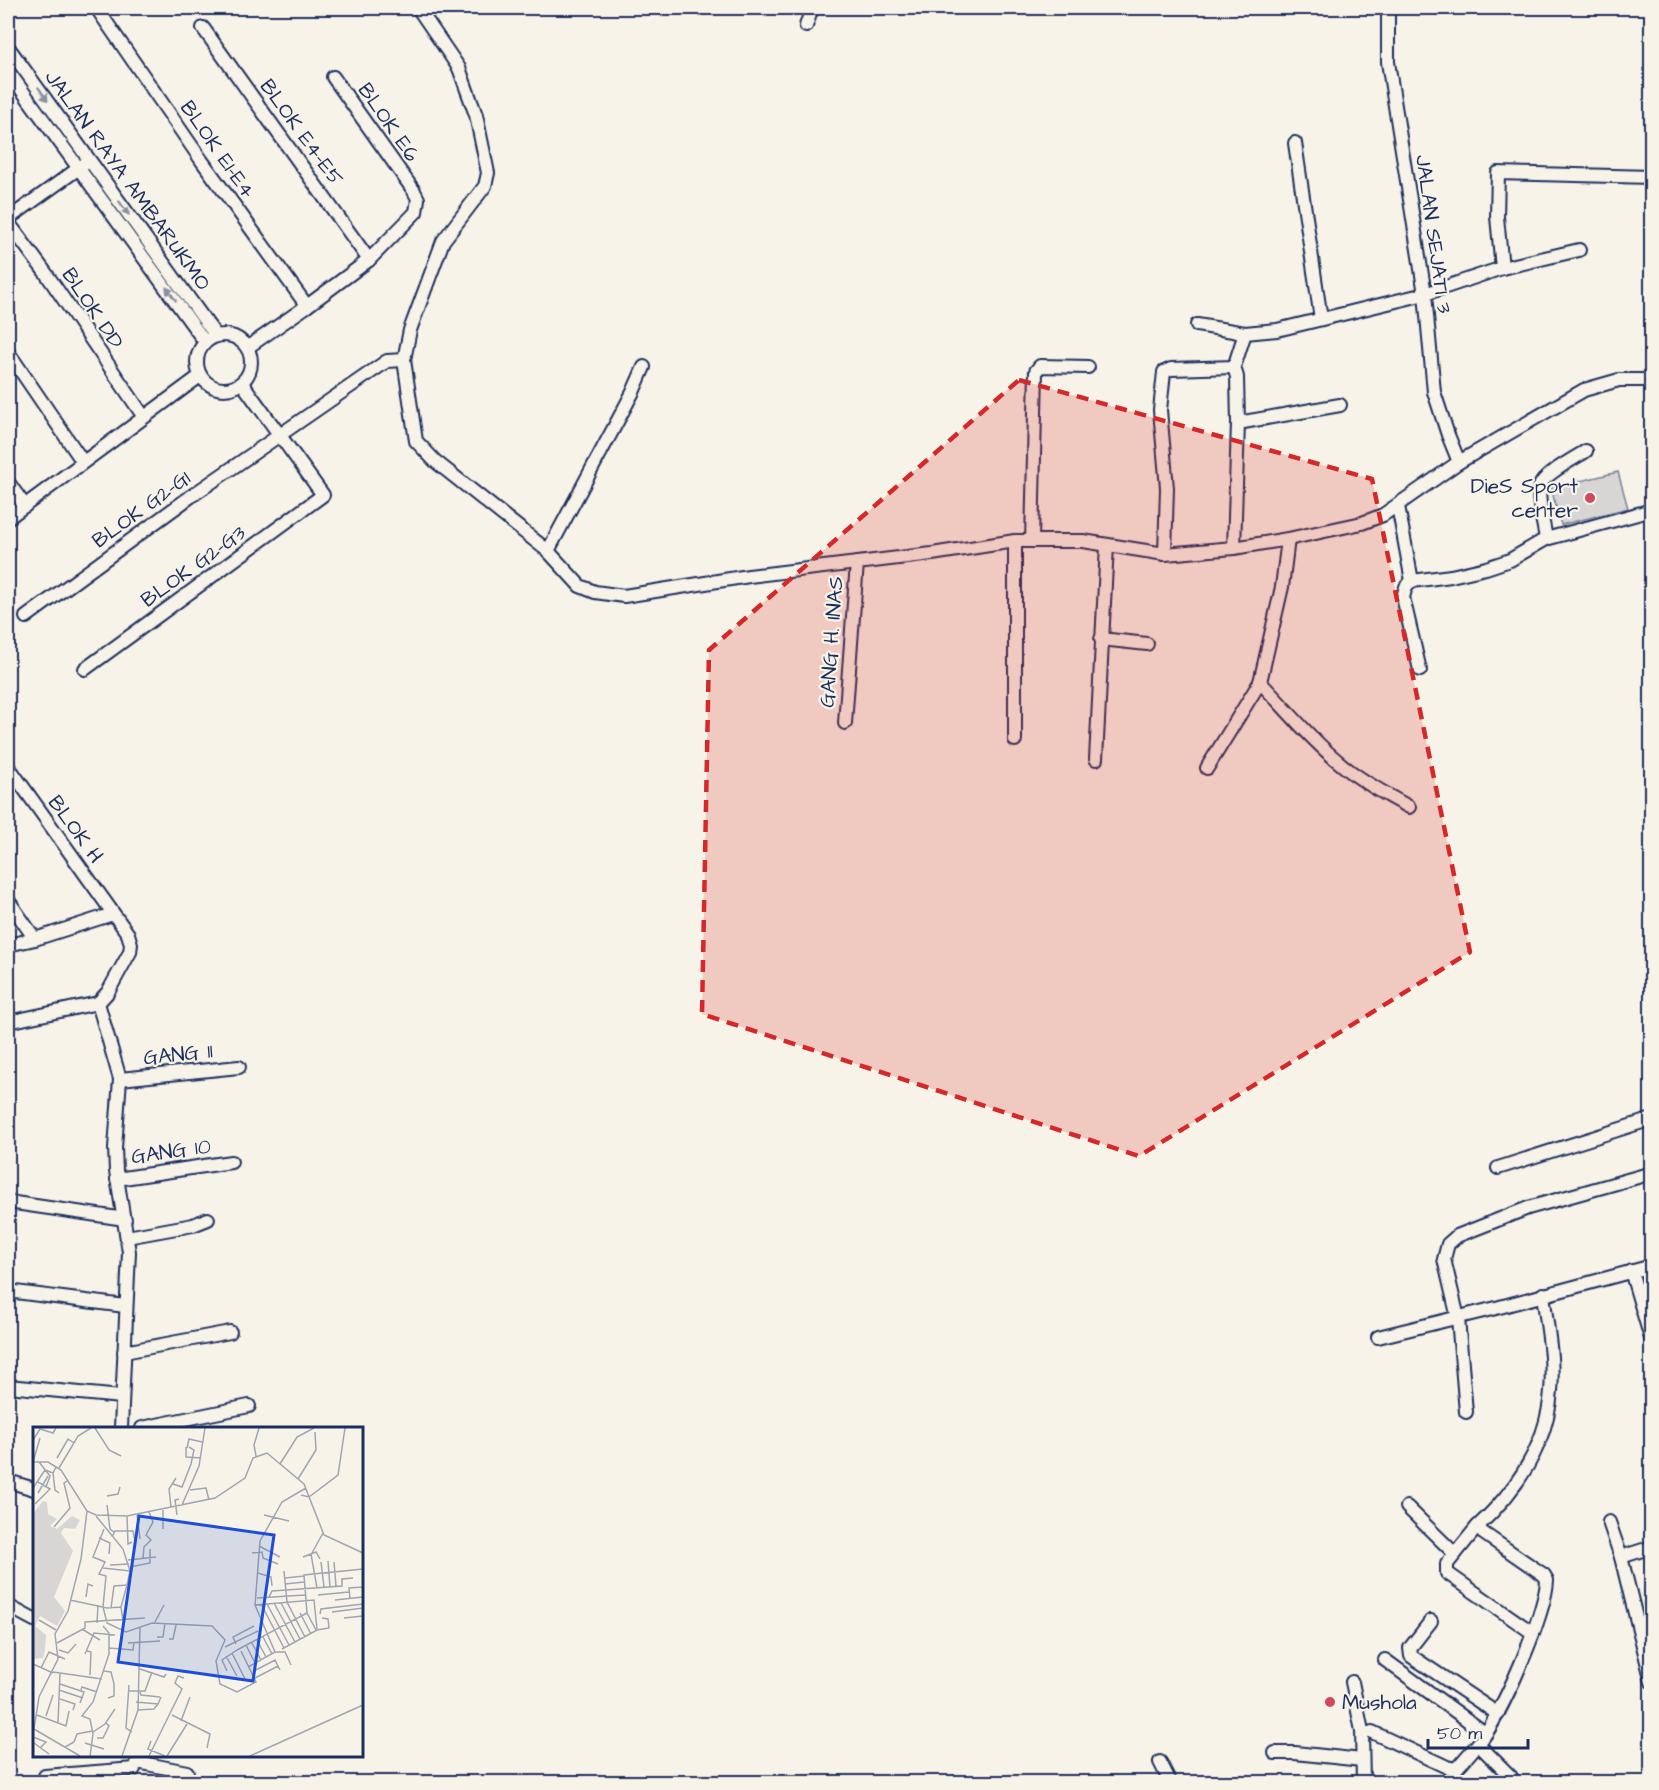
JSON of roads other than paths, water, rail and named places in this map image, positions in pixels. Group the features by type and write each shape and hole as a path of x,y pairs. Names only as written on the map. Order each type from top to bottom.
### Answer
{"street":[{"path":"418,8 459,68 476,115 488,174 485,186 443,241 410,330 404,360 413,428 419,447 549,552 580,586 595,592 624,596 749,576 1015,541 1083,541 1165,554 1234,548 1288,539 1362,523 1383,515 1459,462 1584,390 1620,380 1652,380"},
{"path":"806,26 812,8"},
{"name":"JALAN SEJATI 3","path":"1388,8 1388,62 1425,294 1434,392 1459,462"},
{"name":"BLOK E1-E4","path":"100,14 201,160 307,306"},
{"name":"BLOK E4-E5","path":"202,28 369,260"},
{"name":"JALAN RAYA AMBARUKMO","path":"8,47 85,164 211,339"},
{"name":"JALAN RAYA AMBARUKMO","path":"8,71 85,164"},
{"name":"BLOK E6","path":"333,76 414,190 418,199 416,212 369,260"},
{"path":"1295,143 1321,319"},
{"path":"8,220 85,164"},
{"path":"1502,268 1497,217 1498,173 1652,177"},
{"name":"BLOK DD","path":"8,220 144,417"},
{"path":"1197,325 1245,333 1277,330 1425,294 1502,268 1579,250"},
{"path":"248,347 369,260"},
{"path":"1234,548 1238,423 1234,367 1245,333"},
{"path":"220,334 235,336 248,347 252,357 251,368 242,383 228,389 217,388 208,384 200,376 196,364 198,352 211,339 220,334"},
{"path":"8,352 83,462"},
{"name":"BLOK G2-G1","path":"26,617 190,497 387,361 404,360"},
{"path":"1032,541 1036,371 1040,366 1088,367"},
{"path":"549,552 644,367"},
{"path":"1165,554 1167,488 1160,410 1164,372 1171,369 1234,367"},
{"path":"8,518 200,376"},
{"path":"242,383 280,434"},
{"path":"1238,423 1340,405"},
{"name":"BLOK G2-G3","path":"85,669 323,495 280,434"},
{"path":"1546,539 1540,485 1547,477 1586,452"},
{"path":"8,482 25,506"},
{"path":"1398,506 1412,581"},
{"path":"1420,670 1403,597 1406,587 1412,581 1486,568 1510,560 1546,539 1652,510"},
{"path":"1207,768 1260,682 1282,587 1288,539"},
{"path":"1015,541 1015,740"},
{"path":"1096,759 1107,545"},
{"name":"GANG H. INAS","path":"845,723 857,563"},
{"path":"1101,639 1147,644"},
{"path":"1260,682 1320,746 1345,768 1409,807"},
{"name":"BLOK H","path":"8,766 128,934 131,948 108,992 98,1003"},
{"path":"8,900 35,939"},
{"path":"8,945 35,939 113,914"},
{"path":"8,1022 98,1003 120,1079 115,1148 117,1179 129,1252 121,1427"},
{"name":"GANG 11","path":"120,1079 239,1067"},
{"path":"1498,1168 1652,1119"},
{"name":"GANG 10","path":"117,1179 231,1162"},
{"path":"1466,1412 1458,1318 1444,1259 1448,1244 1457,1236 1528,1208 1652,1173"},
{"path":"8,1202 125,1219"},
{"path":"127,1237 194,1225 208,1219"},
{"path":"1378,1337 1652,1266"},
{"path":"1631,1271 1652,1342"},
{"path":"8,1291 125,1306"},
{"path":"1533,1633 1451,1578 1446,1568 1477,1527 1524,1475 1536,1454 1551,1390 1551,1365 1543,1294"},
{"path":"124,1352 230,1332"},
{"path":"8,1386 121,1397"},
{"path":"147,1427 249,1406"},
{"path":"8,1481 33,1489"},
{"path":"1407,1507 1455,1554"},
{"path":"1609,1522 1622,1557 1648,1657 1652,1682"},
{"path":"1369,1732 1456,1769 1498,1714 1533,1633 1548,1580 1477,1527"},
{"path":"1622,1557 1652,1547"},
{"path":"8,1606 33,1619"},
{"path":"1431,1621 1410,1647 1411,1656 1498,1714"},
{"path":"1385,1660 1481,1738 1513,1782"},
{"path":"1352,1682 1369,1732 1362,1760 1364,1782"},
{"path":"1275,1753 1295,1752 1362,1760"},
{"path":"45,1776 136,1762 187,1772"},
{"path":"130,1782 136,1762"},
{"path":"1160,1762 1170,1782"}],"place":[{"name":"DieS Sport center","path":"1590,498"},
{"name":"Mushola","path":"1330,1702"}]}
